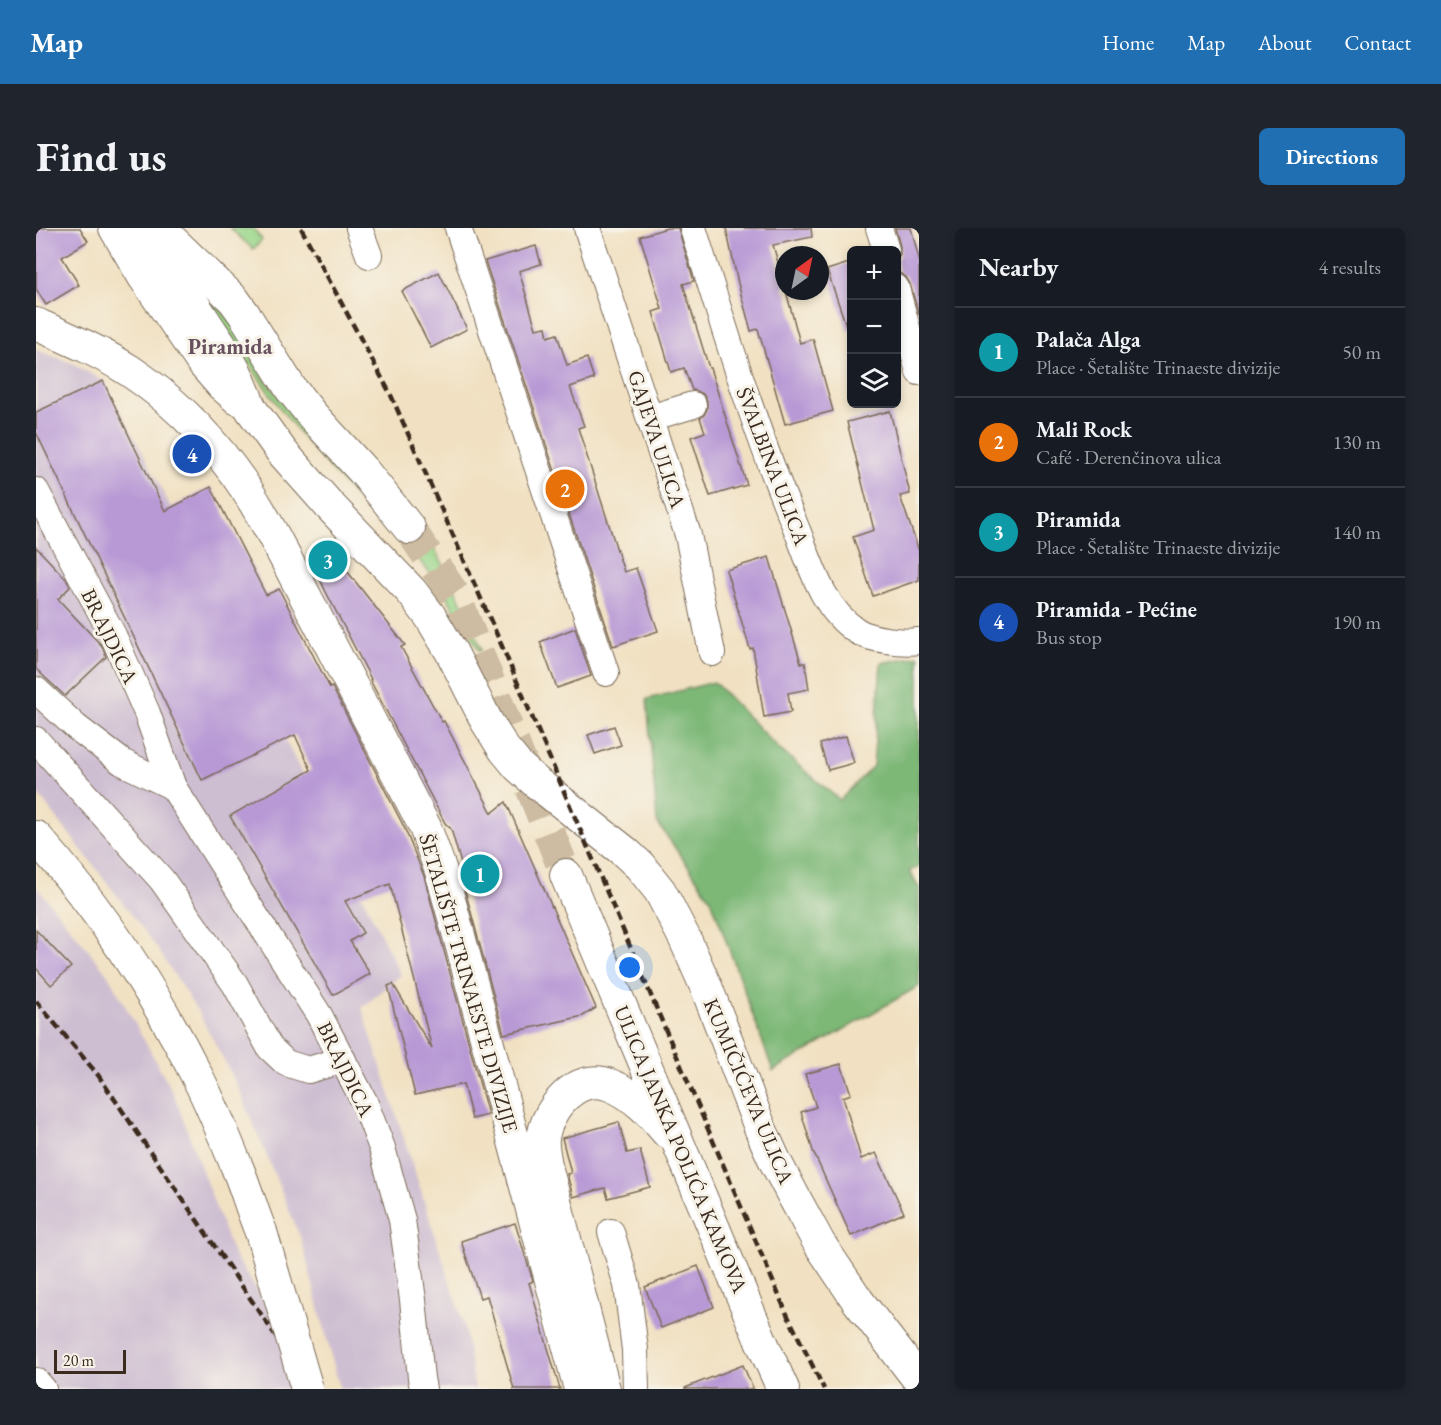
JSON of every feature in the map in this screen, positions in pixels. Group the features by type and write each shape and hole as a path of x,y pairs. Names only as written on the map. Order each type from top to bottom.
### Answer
{"main road":[{"path":"115,228 144,277 202,362 222,385 251,409"},
{"path":"142,228 221,346 237,375 251,409"},
{"path":"159,228 234,300 291,389 365,473 409,528"},
{"name":"ŠETALIŠTE TRINAESTE DIVIZIJE","path":"36,324 129,370 199,430 232,470 270,529 425,827 438,861 458,932 580,1389"},
{"name":"KUMIČIĆEVA ULICA","path":"251,409 282,452 411,591 430,616 452,653 487,722 518,766 640,866 660,891 707,989 761,1130 794,1197 819,1243 858,1301 919,1380"},
{"path":"36,837 85,896 123,949 165,1016 199,1081 238,1168 261,1232 307,1389"},
{"name":"ULICA JANKA POLIĆA KAMOVA","path":"566,875 783,1389"},
{"path":"604,1389 546,1166 543,1140 548,1118 560,1101 580,1087 598,1083 608,1084 641,1103 680,1146"}],"street":[{"path":"359,228 369,255"},
{"path":"458,228 606,673"},
{"name":"GAJEVA ULICA","path":"587,228 688,535 712,653"},
{"name":"ŠVALBINA ULICA","path":"693,228 736,367 777,484 821,589 834,609 857,631 872,637 890,640 919,641"},
{"path":"879,228 885,246"},
{"path":"900,300 919,372"},
{"path":"650,418 693,405"},
{"name":"BRAJDICA","path":"36,491 113,635 147,713 173,787 319,1015 364,1101 382,1148 402,1220 423,1389"},
{"path":"39,700 122,762 173,787"},
{"path":"36,740 162,880 235,984 270,1048 286,1063 308,1070 343,1060"},
{"path":"611,1232 627,1285 635,1350 636,1389"},
{"path":"36,1381 43,1389"}],"shaded area":[{"path":"36,350 72,363 105,382 161,487 401,975 362,1008 464,1325 475,1389 340,1389 301,1239 238,1087 200,1015 155,945 36,792"},
{"path":"36,886 107,973 173,1092 233,1254 321,1389 36,1389"}],"green space":[{"path":"230,228 253,228 262,240 253,249"},
{"path":"209,296 235,326 268,383 300,426 367,499 389,529 332,472 293,425 245,358 211,305"},
{"path":"420,524 448,573 482,650 480,651 446,595 399,538"},
{"path":"919,656 919,867 909,871 919,888 919,986 773,1071 711,899 657,822 647,699 714,682 779,749 840,800 873,766 881,663"}],"building":[{"path":"36,228 80,228 88,241 62,257 79,285 46,305 36,289"},
{"path":"667,228 678,228 694,281 683,284 747,485 710,496 691,437 705,432 700,418 707,409 707,401 703,394 692,390 684,368 671,372 653,312 662,309 640,236"},
{"path":"726,228 811,228 812,237 773,245 775,300 788,300 800,343 813,339 833,411 785,424 758,329 751,331"},
{"path":"895,228 911,228 919,259 919,315 910,284 901,274 900,246"},
{"path":"536,246 541,264 519,271 536,329 546,327 548,337 557,334 567,365 587,358 594,379 570,387 584,426 578,428 624,572 636,568 658,631 613,646 485,261"},
{"path":"847,264 847,328 829,276 829,269"},
{"path":"439,272 467,329 431,348 402,291"},
{"path":"103,381 165,511 211,487 266,595 279,589 330,688 332,687 404,827 424,876 488,1115 472,1119 463,1084 415,1095 388,986 393,984 432,1049 390,884 345,901 363,933 350,941 370,974 333,995 230,816 311,770 295,735 202,780 36,432 36,412"},
{"path":"890,411 910,494 900,496 919,551 919,580 873,596 853,537 874,530 847,422"},
{"path":"36,547 66,579 70,587 58,599 102,646 106,657 65,696 36,669"},
{"path":"327,547 405,645 401,647 442,722 444,721 492,813 506,802 596,1008 583,1016 504,1034 459,868 462,867 451,829 445,823 370,680 310,557"},
{"path":"769,557 801,663 805,663 809,689 788,693 791,712 764,717 753,648 750,649 726,570"},
{"path":"575,628 591,676 557,688 540,642"},
{"path":"614,726 621,745 595,754 588,735"},
{"path":"846,736 854,763 828,770 820,744"},
{"path":"36,930 71,967 51,985 36,968"},
{"path":"841,1064 851,1094 843,1097 861,1159 876,1153 904,1213 851,1236 813,1151 801,1112 816,1107 805,1074"},
{"path":"619,1122 627,1153 640,1150 650,1187 608,1198 605,1188 573,1197 567,1174 571,1173 562,1138"},
{"path":"515,1223 533,1281 529,1283 560,1389 514,1389 487,1296 480,1298 461,1241"},
{"path":"698,1266 714,1307 661,1328 645,1287"},
{"path":"743,1365 753,1389 685,1389 685,1388"}],"tunnel":[{"path":"409,528 455,596 566,875"}],"railway":[{"path":"301,228 390,393 501,644 786,1312 824,1389"},
{"path":"36,1001 98,1075 312,1389"}],"place":[{"name":"Piramida - Pećine","path":"192,454"},
{"name":"Mali Rock","path":"565,489"},
{"name":"Piramida","path":"328,560"},
{"name":"Palača Alga","path":"480,874"}],"district":[{"name":"Piramida","path":"230,346"}]}
